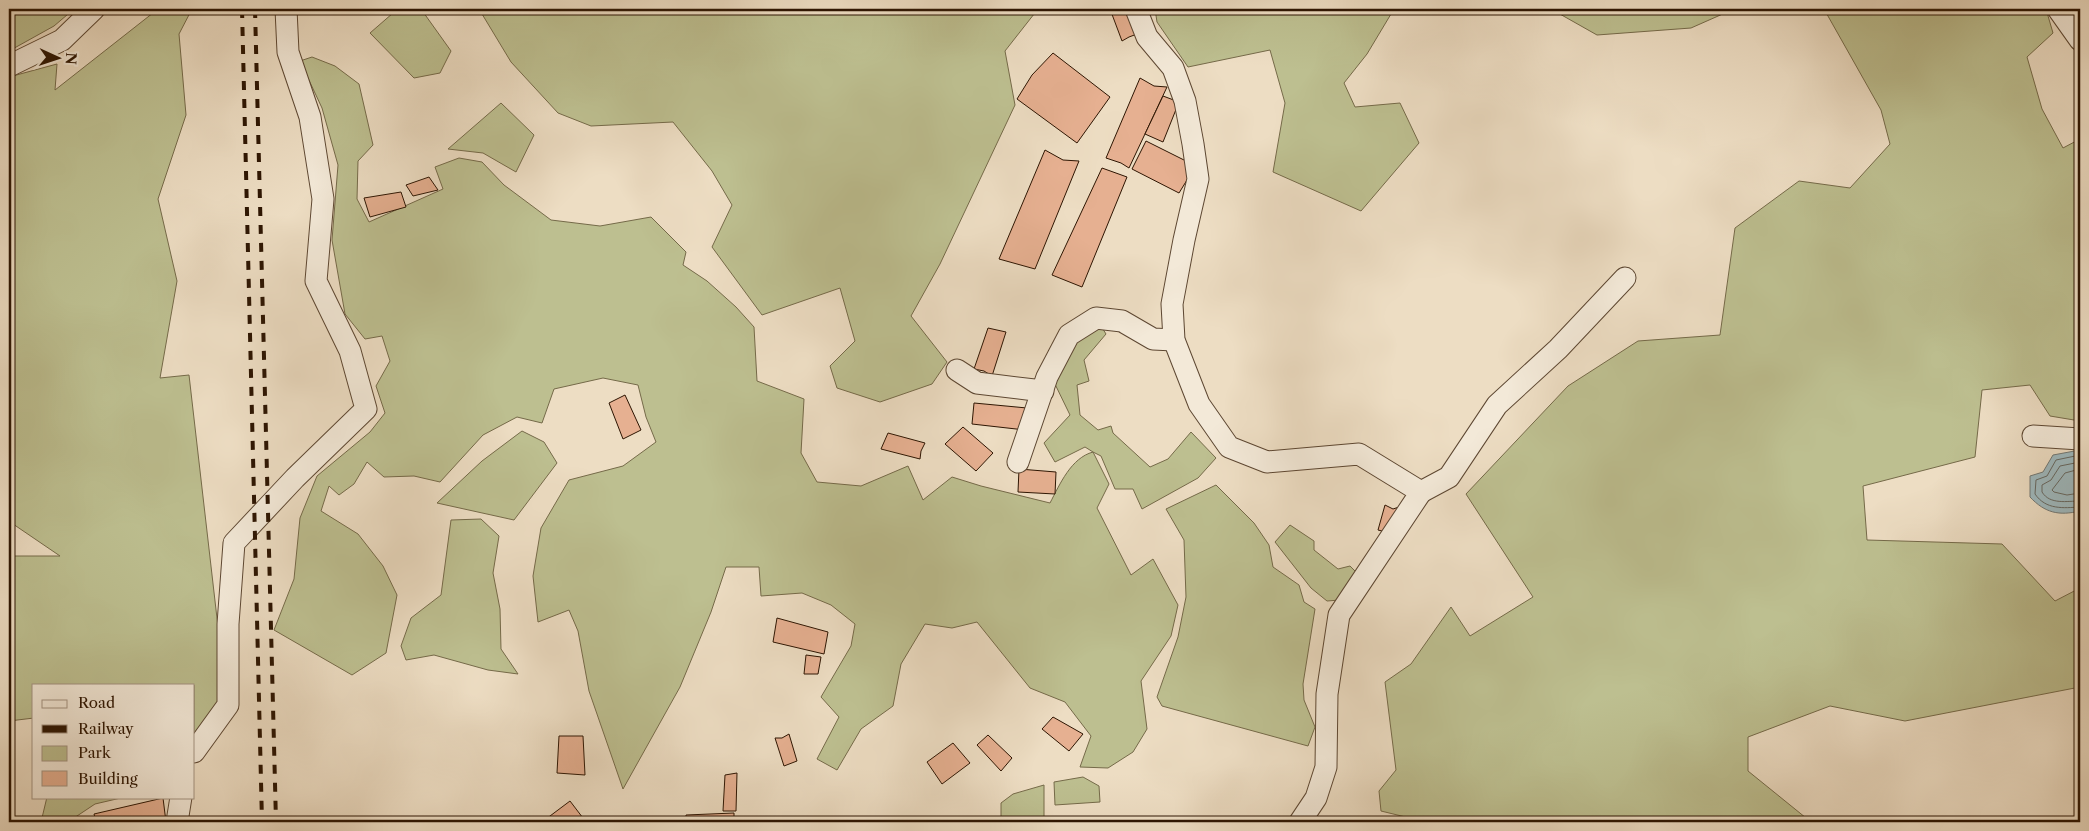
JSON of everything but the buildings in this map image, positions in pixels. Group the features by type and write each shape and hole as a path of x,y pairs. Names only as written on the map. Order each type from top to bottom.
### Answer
{"street":[{"path":"9,66 62,40 94,9"},
{"path":"195,751 228,705 228,624 234,543 366,409 350,351 316,281 323,199 310,117 288,52 286,9"},
{"path":"1136,9 1147,37 1173,68 1185,101 1198,179 1172,304 1174,340 1198,404 1229,447 1267,462 1359,454 1421,492"},
{"path":"2058,9 2080,40"},
{"path":"1300,822 1316,798 1326,767 1326,694 1339,615 1421,492 1448,477 1497,405 1558,349 1625,278"},
{"path":"1018,462 1047,377 1069,335 1096,318 1122,321 1153,339 1174,340"},
{"path":"957,370 977,382 1043,391"},
{"path":"2034,436 2080,439"},
{"path":"177,822 180,798"}],"green space":[{"path":"9,9 74,9 54,26 9,51"},
{"path":"158,9 192,9 179,34 186,115 158,199 177,281 160,378 189,375 218,627 218,715 195,736 195,684 32,684 32,718 9,721 9,563 13,556 60,556 13,524 9,512 9,77 57,64 55,90"},
{"path":"391,9 421,9 451,51 440,73 414,78 370,33 393,13"},
{"path":"479,9 1038,9 1005,51 1015,105 940,264 911,316 947,362 932,384 880,402 837,388 830,366 855,341 840,288 762,315 712,247 732,205 712,171 673,122 591,126 558,113 511,62"},
{"path":"1155,9 1394,9 1367,54 1344,83 1355,107 1400,103 1419,143 1361,211 1273,172 1285,103 1270,50 1188,67 1157,22"},
{"path":"1551,9 1734,9 1691,28 1597,35"},
{"path":"1824,9 1977,9 1979,14 2024,9 2046,9 2053,33 2027,57 2042,109 2063,148 2080,139 2080,421 2050,416 2030,385 1982,390 1975,457 1863,486 1867,540 2002,544 2055,601 2080,588 2080,687 1905,721 1830,706 1748,737 1748,771 1811,822 1426,822 1381,811 1379,791 1396,770 1385,682 1411,664 1451,607 1470,636 1533,597 1466,494 1568,386 1638,341 1720,335 1735,228 1799,181 1850,188 1890,144 1881,110"},
{"path":"312,57 335,66 359,84 373,145 358,161 357,199 369,222 443,189 435,167 459,158 482,162 504,185 551,220 600,226 651,217 686,252 683,265 707,281 736,307 754,327 757,381 804,399 801,453 817,482 861,486 908,466 923,500 952,477 1050,503 1072,466 1085,455 1093,452 1109,484 1097,508 1131,575 1153,559 1178,605 1171,636 1141,681 1147,729 1133,752 1108,768 1080,767 1091,736 1065,702 1030,688 977,622 952,628 925,624 901,664 893,706 861,729 837,770 817,759 839,717 821,697 851,646 855,624 831,605 802,593 761,596 759,567 726,567 711,612 680,687 623,789 589,691 578,631 569,610 538,622 533,576 541,528 569,480 623,466 656,442 646,417 638,385 603,378 554,389 542,423 517,417 483,435 440,482 414,476 384,477 367,462 354,484 339,495 329,486 321,511 358,534 383,566 397,595 386,653 352,675 274,630 294,579 300,518 317,476 370,432 385,413 376,386 390,361 382,336 365,339 345,314 332,240 338,165 322,108 300,61"},
{"path":"501,103 534,135 516,172 483,153 448,149"},
{"path":"1096,318 1106,334 1084,360 1089,381 1077,385 1080,415 1098,430 1111,426 1113,433 1150,467 1168,459 1191,432 1216,458 1198,478 1142,509 1133,489 1115,489 1101,456 1085,447 1055,462 1044,443 1070,415 1053,380 1069,335"},
{"path":"522,431 544,442 557,463 514,520 437,503 482,461"},
{"path":"1216,485 1254,523 1269,545 1273,567 1299,585 1304,602 1315,609 1303,684 1304,700 1315,727 1308,746 1162,706 1157,697 1178,637 1186,597 1184,540 1166,509"},
{"path":"481,519 499,536 493,573 500,609 501,649 518,674 488,670 434,655 406,660 401,646 411,618 441,595 451,520"},
{"path":"1290,525 1314,541 1314,550 1338,569 1350,566 1361,577 1340,600 1327,601 1311,588 1275,542"},
{"path":"1083,777 1099,786 1100,802 1055,805 1054,782"},
{"path":"1044,785 1044,822 1001,822 1001,803 1013,794"},
{"path":"47,798 121,798 95,804 68,822 41,822"}],"water":[{"path":"2080,450 2080,511 2059,513 2041,507 2030,497 2030,476 2043,472 2053,455"}],"railway":[{"path":"242,9 262,822"},
{"path":"255,9 276,822"}]}
